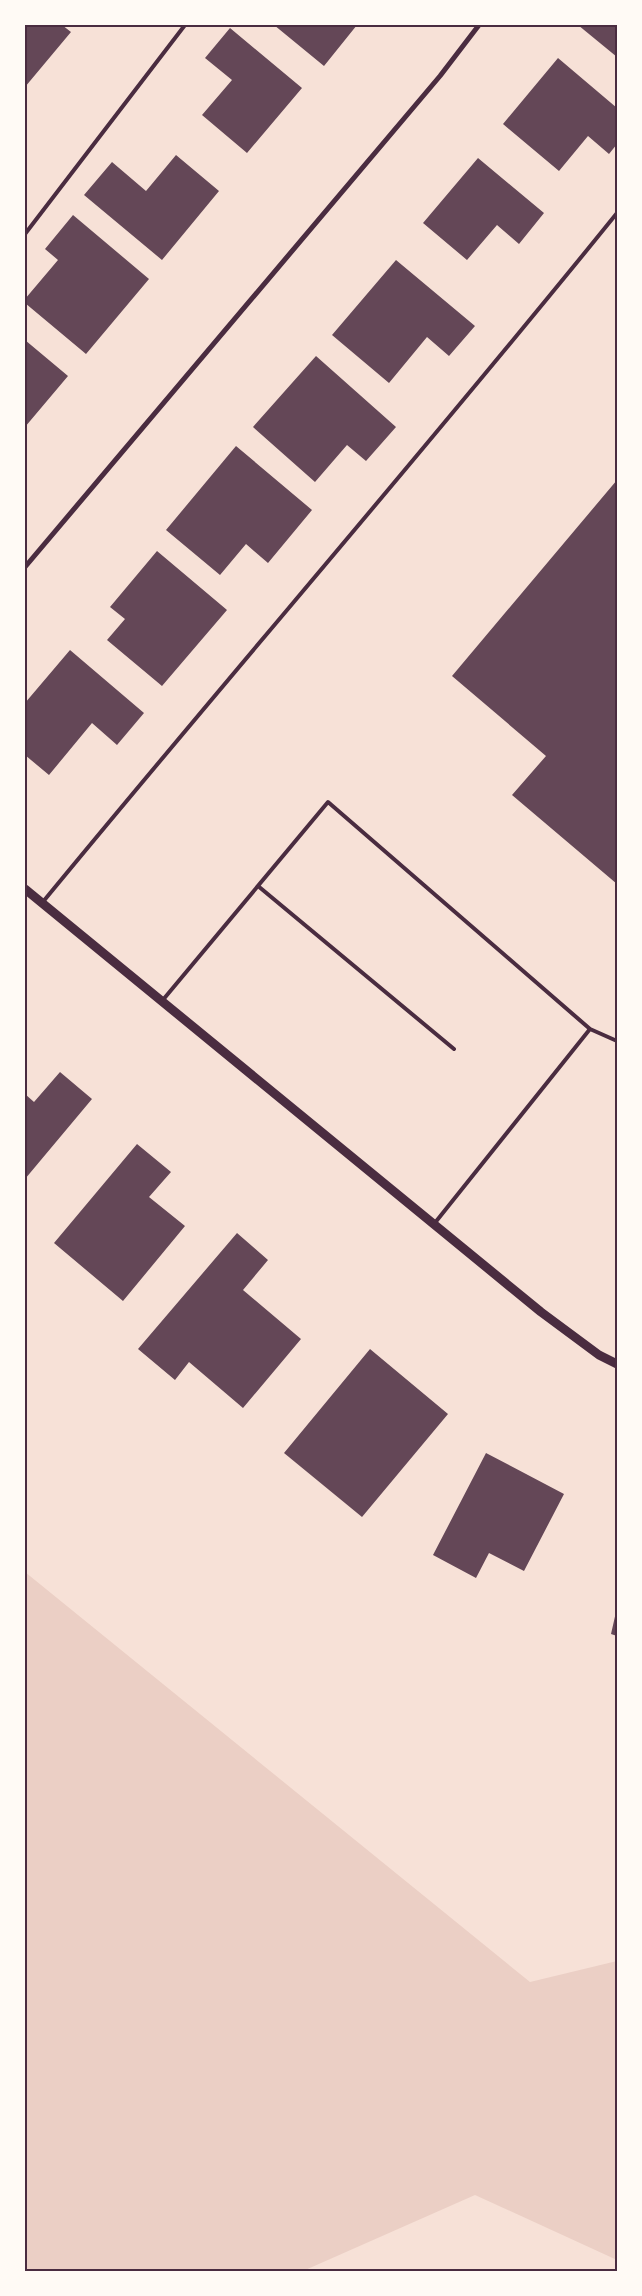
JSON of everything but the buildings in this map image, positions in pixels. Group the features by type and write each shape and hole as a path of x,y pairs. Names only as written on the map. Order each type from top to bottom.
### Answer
{"street":[{"path":"25,567 440,76 479,25"},
{"path":"25,889 541,1312 599,1354 617,1364"}],"lane":[{"path":"25,234 184,25"},
{"path":"42,903 149,773 503,353 617,213"},
{"path":"162,1001 328,802 590,1028 617,1041"},
{"path":"258,886 454,1049"},
{"path":"434,1224 590,1028"}],"shaded area":[{"path":"25,1572 530,1982 617,1961 617,2260 475,2195 303,2271 25,2271"}]}
